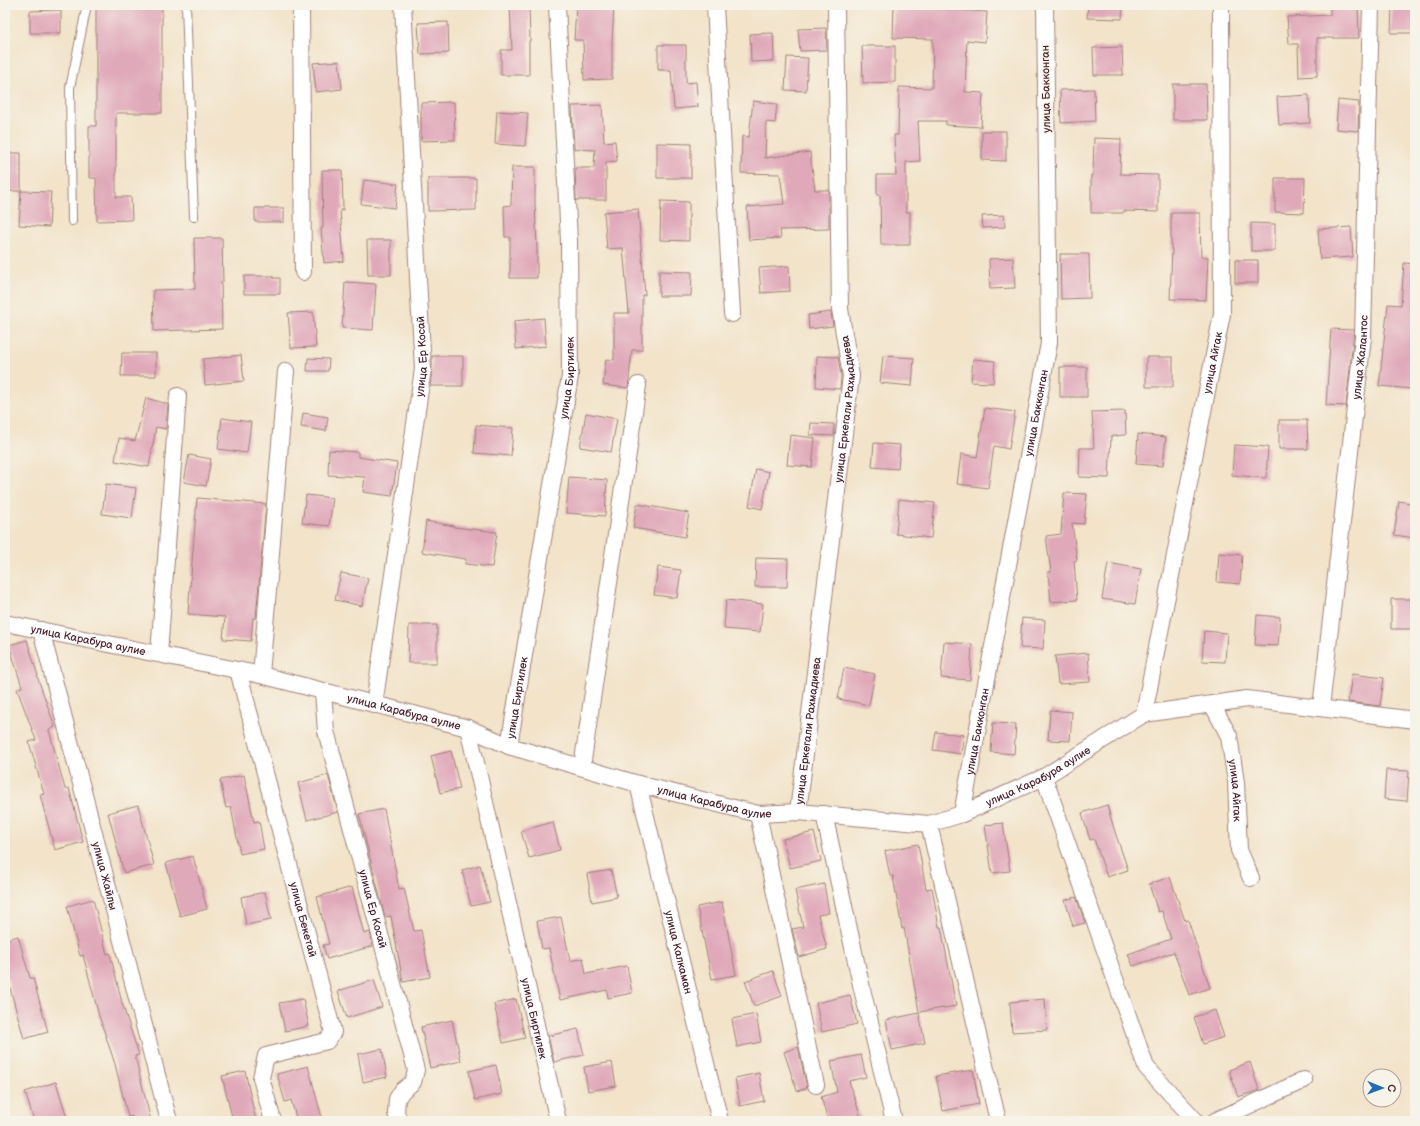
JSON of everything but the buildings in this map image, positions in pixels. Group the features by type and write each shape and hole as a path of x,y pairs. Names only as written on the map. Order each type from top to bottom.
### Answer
{"street":[{"path":"301,5 303,272"},
{"name":"улица Ер Косай","path":"374,705 423,369 403,5"},
{"name":"улица Биртилек","path":"509,746 570,376 569,241 557,5"},
{"path":"715,5 732,314"},
{"name":"улица Еркегали Рахмадиева","path":"798,812 852,376 840,309 836,5"},
{"name":"улица Бакконган","path":"962,814 1049,343 1045,5"},
{"name":"улица Айгак","path":"1144,714 1222,314 1221,5"},
{"name":"улица Жалантос","path":"1321,708 1363,337 1371,5"},
{"path":"261,675 286,371"},
{"path":"582,767 638,385"},
{"path":"159,654 178,396"},
{"name":"улица Карабура аулие","path":"5,623 261,675 468,728 509,746 638,784 758,814 798,812 929,824 962,814 1044,777 1144,714 1212,704 1248,699 1415,720"},
{"name":"улица Жайлы","path":"41,630 169,1121"},
{"name":"улица Бекетай","path":"238,670 333,1032 327,1041 266,1056 261,1078 273,1121"},
{"name":"улица Ер Косай","path":"323,691 326,731 416,1070 413,1082 402,1091 398,1099 396,1113 399,1121"},
{"name":"улица Айгак","path":"1212,704 1229,736 1236,782 1239,850 1251,878"},
{"name":"улица Биртилек","path":"468,728 558,1121"},
{"path":"1044,777 1146,1067 1196,1121"},
{"name":"улица Калкаман","path":"638,784 720,1121"},
{"path":"758,814 816,1085"},
{"path":"824,814 862,989 894,1121"},
{"path":"929,824 998,1121"},
{"path":"1215,1121 1304,1080"}],"lane":[{"path":"72,221 70,88 87,5"},
{"path":"186,5 194,217"}]}
